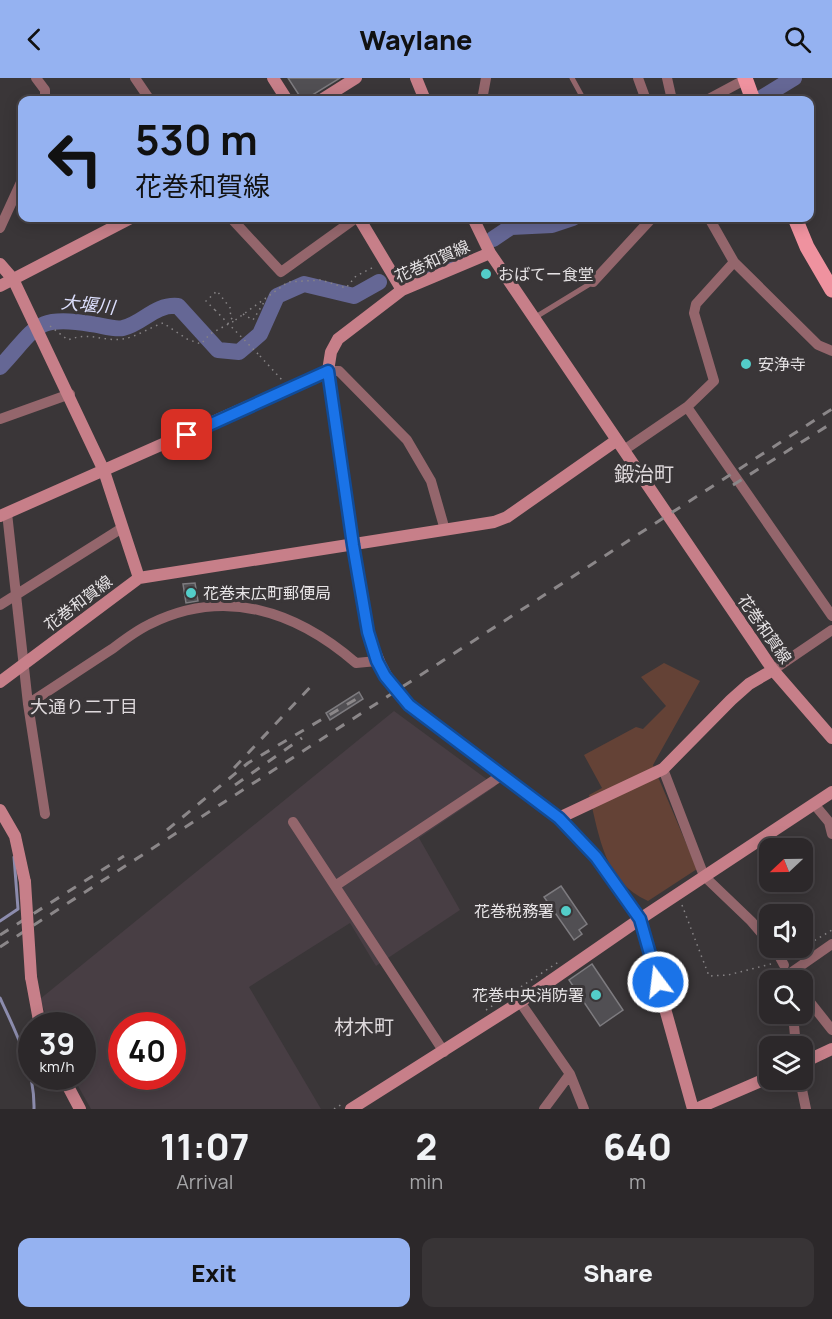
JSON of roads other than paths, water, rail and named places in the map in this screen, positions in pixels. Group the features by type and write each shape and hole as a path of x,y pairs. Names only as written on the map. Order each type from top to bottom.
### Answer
{"main road":[{"path":"746,79 752,96"},
{"path":"797,222 807,247 832,290"}],"street":[{"path":"36,78 45,90 45,96"},
{"path":"135,78 147,96"},
{"path":"273,78 284,96"},
{"path":"416,78 423,96"},
{"path":"483,96 486,78"},
{"path":"638,78 645,96"},
{"path":"667,78 671,96"},
{"path":"327,96 353,79"},
{"path":"714,96 746,79"},
{"path":"0,228 18,189"},
{"path":"0,286 122,222"},
{"path":"235,222 281,272 351,222"},
{"path":"360,222 402,290"},
{"path":"475,222 490,253"},
{"path":"594,282 648,222"},
{"path":"713,222 734,262 818,345 832,351"},
{"name":"花巻和賀線","path":"328,371 331,352 338,339 402,290 490,253 773,670 832,738"},
{"path":"0,264 13,279 70,394 104,471 139,578 445,530 507,517 621,445 687,407 714,381 694,313 696,304 734,262"},
{"path":"328,371 353,545 368,632 377,661 409,705 559,818 596,857 640,919 695,1109 759,1082"},
{"path":"45,814 28,704 17,596 3,515 291,390 328,371 339,371 407,440 431,481 445,530"},
{"path":"0,419 70,394"},
{"path":"687,407 832,616"},
{"path":"0,605 122,528"},
{"name":"花巻和賀線","path":"0,682 139,578"},
{"path":"28,704 149,624 205,607 235,606 272,613 311,630 337,646 356,663 377,661"},
{"path":"559,818 663,769 749,684 832,630"},
{"path":"663,769 704,876 751,921 783,962 832,944"},
{"path":"335,886 502,775"},
{"path":"348,1106 444,1052 832,792"},
{"path":"814,804 830,821 832,834"},
{"path":"0,810 15,836 22,858 31,977 37,1012"},
{"path":"293,822 444,1052"},
{"path":"520,1002 570,1074 584,1109"},
{"path":"813,1006 832,1030"},
{"path":"813,1058 832,1049"},
{"path":"544,1109 570,1074"},
{"path":"70,1090 81,1109"},
{"path":"802,1090 806,1109"}],"lane":[{"path":"572,78 582,96"},
{"path":"534,318 594,282"}],"waterway":[{"name":"大堰川","path":"765,96 794,78"},
{"name":"大堰川","path":"493,239 511,227 552,225 561,222"},
{"name":"大堰川","path":"416,269 458,254"},
{"name":"大堰川","path":"0,367 30,334 47,323 72,321 123,328 170,306 178,306 218,350 239,352 260,334 277,296 304,284 354,296 379,282"},
{"path":"0,921 18,909 14,857"},
{"path":"0,998 28,1066 34,1109"}],"railway":[{"path":"0,947 832,409"},
{"path":"733,485 832,423"},
{"path":"234,768 315,682"},
{"path":"167,830 248,763 358,698"},
{"path":"235,785 302,738"},
{"path":"0,935 124,856"}],"place":[{"name":"おばてー食堂","path":"486,274"},
{"name":"安浄寺","path":"746,364"},
{"name":"花巻末広町郵便局","path":"191,593"},
{"name":"花巻税務署","path":"566,911"},
{"name":"花巻中央消防署","path":"596,995"}],"district":[{"name":"鍛治町","path":"644,474"},
{"name":"大通り二丁目","path":"84,707"},
{"name":"材木町","path":"364,1027"}]}
